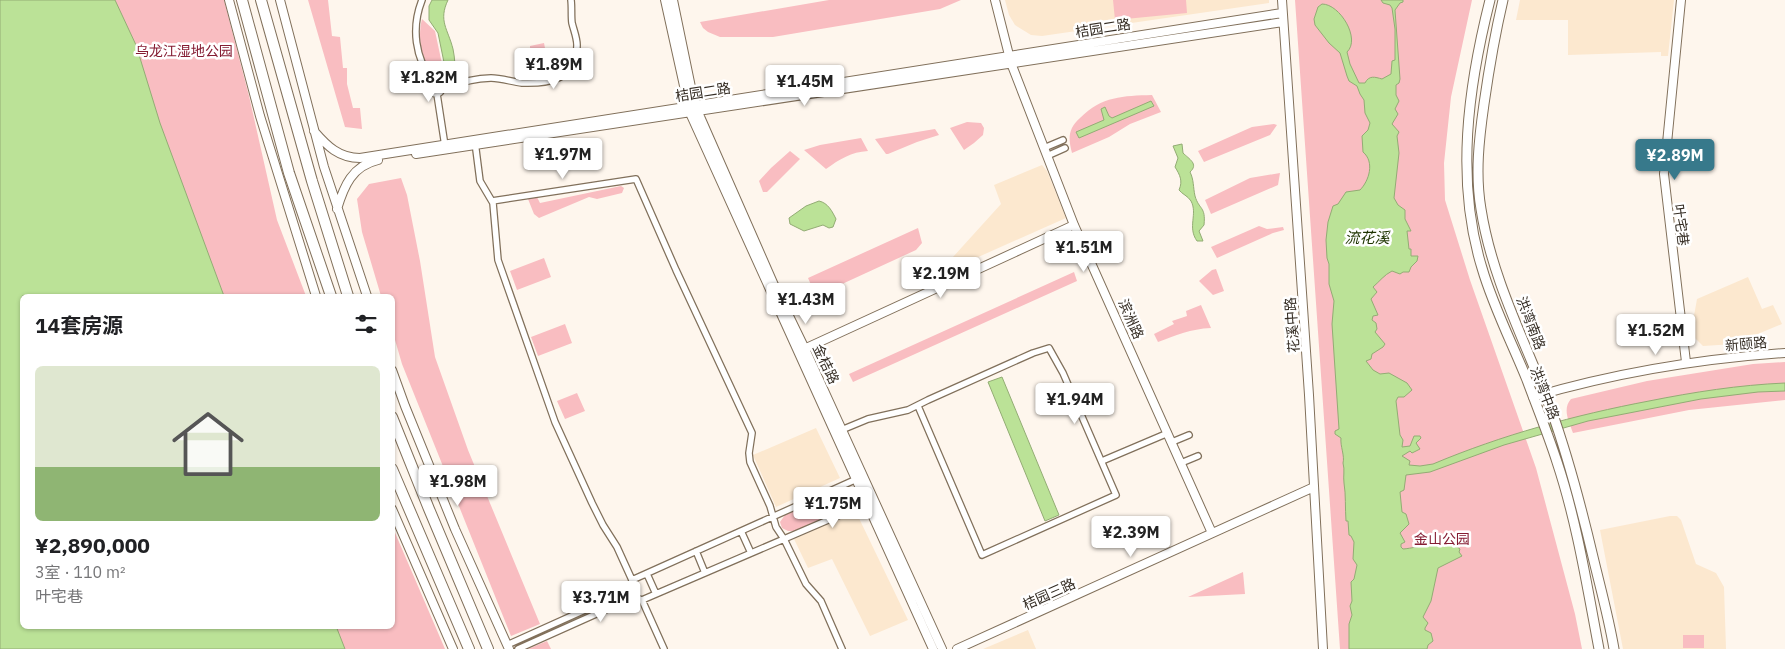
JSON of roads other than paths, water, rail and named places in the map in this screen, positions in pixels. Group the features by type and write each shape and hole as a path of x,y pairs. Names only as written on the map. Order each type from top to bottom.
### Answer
{"highway":[{"path":"242,0 289,173 331,294"},
{"path":"261,0 312,181 347,294"},
{"path":"395,424 488,649"},
{"path":"395,476 469,649"}],"main road":[{"name":"洪湾中路","path":"1490,0 1479,49 1470,115 1466,173 1474,237 1482,268 1557,462 1577,535 1599,649"},
{"name":"洪湾南路","path":"1504,0 1494,39 1479,139 1479,195 1481,210 1492,260 1545,394 1579,498 1614,649"}],"street":[{"path":"229,0 260,116 315,294"},
{"path":"280,0 314,132 337,209 366,294"},
{"path":"422,0 416,27 416,42 424,67 433,82"},
{"path":"437,94 443,89 481,78 530,83 563,77 570,70 577,51 572,22 571,0"},
{"path":"665,0 693,109"},
{"name":"金桔路","path":"673,0 693,109 774,285 870,502 942,649"},
{"name":"滨洲路","path":"995,0 1010,59 1074,225 1212,533"},
{"name":"花溪中路","path":"1282,0 1309,385 1323,649"},
{"name":"叶宅巷","path":"1681,0 1664,174 1686,362"},
{"name":"桔园二路","path":"337,209 347,182 364,165 382,159 475,142 1010,59 1282,13"},
{"name":"桔园二路","path":"1010,59 1283,22"},
{"path":"433,82 439,82 443,89"},
{"path":"433,82 430,85 430,90 432,93 437,94"},
{"path":"437,94 446,147"},
{"name":"桔园二路","path":"314,132 332,150 353,158 446,147"},
{"path":"1046,152 1063,140"},
{"path":"395,378 455,529 508,647 627,591 632,580 617,547 592,503 555,422 498,260 492,201 480,181 475,142"},
{"path":"1046,152 1065,148"},
{"path":"492,201 636,179 752,433 749,453 750,462 774,515 776,528 784,539 806,584 821,602 842,649"},
{"path":"802,350 1074,225"},
{"path":"838,432 868,419 908,410 1033,352 1049,348 1065,378 1116,494 982,555 918,406"},
{"name":"新颐路","path":"1533,397 1610,377 1686,362 1785,353"},
{"path":"1102,462 1168,433"},
{"path":"1172,442 1190,435"},
{"path":"1181,462 1198,456"},
{"path":"632,580 860,478"},
{"name":"桔园三路","path":"958,649 1314,487"},
{"path":"642,600 870,502 933,649"},
{"path":"395,516 453,649"},
{"path":"740,531 751,553"},
{"path":"696,551 705,573"},
{"path":"647,574 656,594"},
{"path":"518,649 630,598 637,597 642,600 664,649"}],"water":[{"path":"0,0 115,0 136,45 160,123 223,294 20,294 20,629 337,629 345,649 0,649"},
{"path":"432,0 448,0 444,19 453,49 456,77 447,77 438,33 429,20 429,6"},
{"name":"流花溪","path":"1381,0 1403,0 1395,10 1400,79 1396,85 1396,95 1399,101 1395,109 1398,114 1392,124 1399,132 1397,136 1399,153 1394,198 1398,205 1405,210 1405,219 1411,231 1407,231 1411,256 1418,256 1417,261 1409,272 1400,274 1392,271 1373,287 1377,292 1371,299 1378,315 1373,316 1372,320 1376,323 1377,329 1375,332 1385,344 1372,354 1371,359 1366,361 1373,370 1380,374 1389,373 1407,383 1412,390 1404,397 1398,397 1396,401 1400,435 1403,440 1402,447 1410,446 1414,436 1420,436 1421,438 1416,443 1420,449 1412,453 1410,451 1402,456 1410,461 1409,465 1433,464 1512,435 1566,419 1621,407 1717,389 1785,383 1785,391 1758,392 1701,399 1588,421 1504,445 1430,472 1406,475 1404,490 1400,492 1402,512 1406,514 1409,524 1400,533 1405,542 1401,544 1401,547 1403,549 1440,543 1447,544 1460,549 1459,552 1462,556 1438,568 1431,601 1423,617 1428,623 1425,630 1431,633 1433,641 1428,645 1427,649 1349,649 1349,624 1352,615 1350,606 1352,601 1351,582 1354,579 1357,565 1353,559 1354,542 1349,535 1348,521 1346,521 1341,438 1335,434 1335,431 1339,429 1332,324 1334,301 1329,284 1326,240 1328,222 1333,206 1338,204 1346,192 1360,190 1368,177 1370,166 1367,156 1363,152 1362,136 1368,130 1370,123 1365,113 1364,100 1357,86 1349,81 1340,53 1329,43 1315,25 1314,19 1318,7 1322,4 1329,6 1342,16 1350,31 1351,46 1347,52 1350,64 1359,83 1365,83 1372,77 1382,79 1391,74 1392,61 1395,60 1395,29 1392,8"},
{"path":"1151,101 1154,106 1079,138 1076,132 1104,120 1101,109 1105,107 1112,118"},
{"path":"1182,144 1183,153 1194,166 1190,172 1195,196 1204,214 1204,225 1199,231 1203,241 1197,241 1194,236 1193,206 1191,201 1179,190 1180,178 1175,167 1178,158 1173,146"},
{"path":"819,201 827,205 833,213 836,219 833,227 829,228 823,225 804,231 790,224 789,218 806,206"},
{"path":"1002,377 1059,515 1045,521 988,382"}],"park label":[{"name":"乌龙江湿地公园","path":"184,51"},
{"name":"金山公园","path":"1442,539"}]}
